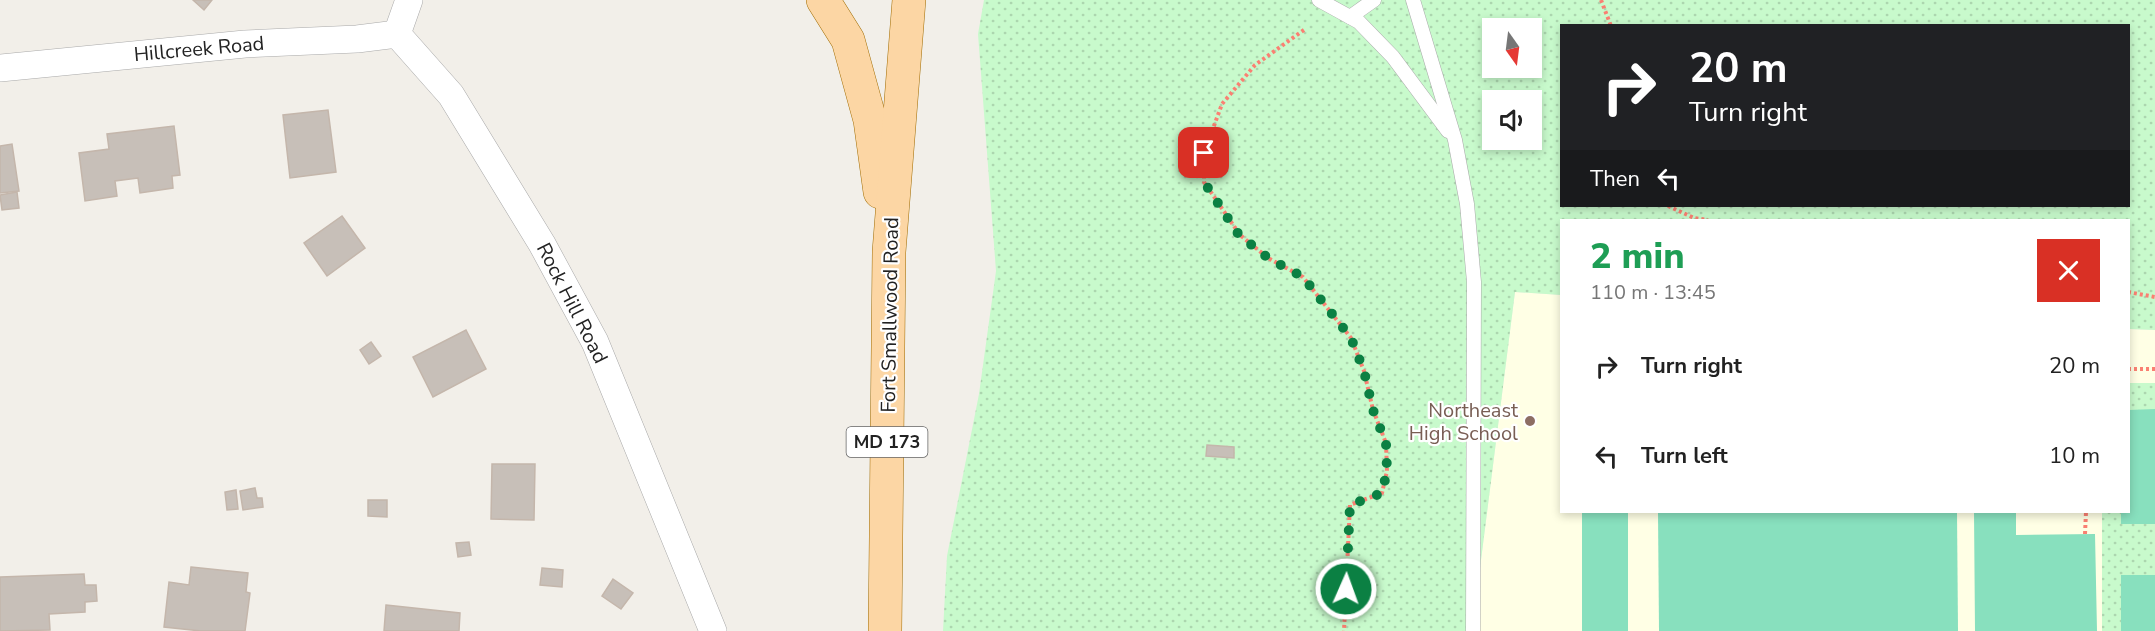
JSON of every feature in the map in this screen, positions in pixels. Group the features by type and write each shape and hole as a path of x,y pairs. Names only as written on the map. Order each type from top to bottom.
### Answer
{"main road":[{"name":"MD 173","path":"823,0 848,40 870,120 888,252"},
{"name":"Fort Smallwood Road","path":"885,631 888,252 909,0"}],"street":[{"path":"397,34 409,0"},
{"name":"Hillcreek Road","path":"0,68 245,44 357,39 397,34"},
{"name":"Rock Hill Road","path":"397,34 451,95 542,244 595,342 713,631"}],"lane":[{"path":"1319,0 1359,22 1393,57 1455,140"},
{"path":"1350,17 1374,0"},
{"path":"1413,0 1455,140 1467,204 1474,282 1473,631"}],"path":[{"path":"1601,0 1610,24"},
{"path":"1304,30 1255,65 1222,104 1204,153 1204,182 1239,235 1268,258 1303,277 1351,338 1364,371 1373,410 1386,443 1387,471 1382,493 1350,505 1344,631"},
{"path":"1670,207 1701,219"},
{"path":"2130,292 2155,297"},
{"path":"2130,369 2155,369"},
{"path":"2085,534 2086,513"}],"shaded area":[{"name":"Northeast High School","path":"1515,292 1560,295 1560,513 2130,513 2130,329 2155,330 2155,631 1472,631"}],"green space":[{"path":"984,0 2155,0 2155,330 2130,329 2130,219 1560,219 1560,295 1515,292 1472,631 943,631 947,556 979,394 996,271 978,34"},
{"path":"2130,383 2155,383 2155,631 2102,631 2102,513 2130,513"},
{"path":"2155,409 2155,524 2121,524 2121,513 2130,513 2130,410"},
{"path":"1582,513 1628,513 1628,631 1582,631"},
{"path":"1658,513 1957,513 1958,631 1659,631"},
{"path":"1974,513 2016,513 2016,535 2095,534 2097,631 1975,631"},
{"path":"2121,575 2155,575 2155,631 2121,631"}],"building":[{"path":"193,0 212,0 204,10"},
{"path":"328,110 336,172 290,178 283,115"},
{"path":"174,126 180,175 172,176 173,188 140,193 138,178 115,181 117,196 85,201 79,153 109,149 107,134"},
{"path":"12,144 19,191 0,193 0,146"},
{"path":"17,192 19,208 2,210 0,195"},
{"path":"342,216 365,248 327,276 304,243"},
{"path":"466,330 486,369 433,397 413,357"},
{"path":"371,342 381,356 369,364 360,350"},
{"path":"1207,445 1234,447 1234,458 1206,456"},
{"path":"492,464 535,464 534,520 491,519"},
{"path":"255,488 257,498 262,498 263,507 243,510 240,491"},
{"path":"236,490 238,509 227,510 225,492"},
{"path":"368,500 387,500 387,517 368,516"},
{"path":"469,542 471,555 458,557 456,543"},
{"path":"191,567 248,573 246,592 250,593 245,631 201,631 164,627 169,582 189,585"},
{"path":"542,568 563,570 562,587 540,585"},
{"path":"84,574 85,585 96,585 97,601 85,602 85,612 49,614 50,630 0,631 0,577"},
{"path":"613,579 633,593 621,609 602,596"},
{"path":"386,605 460,613 459,631 384,631"}],"place":[{"name":"Northeast High School","path":"1530,421"}],"route":[{"path":"1204,153 1204,182 1239,235 1268,258 1303,277 1351,338 1364,371 1373,410 1386,443 1387,471 1382,493 1350,505 1346,589"}]}
